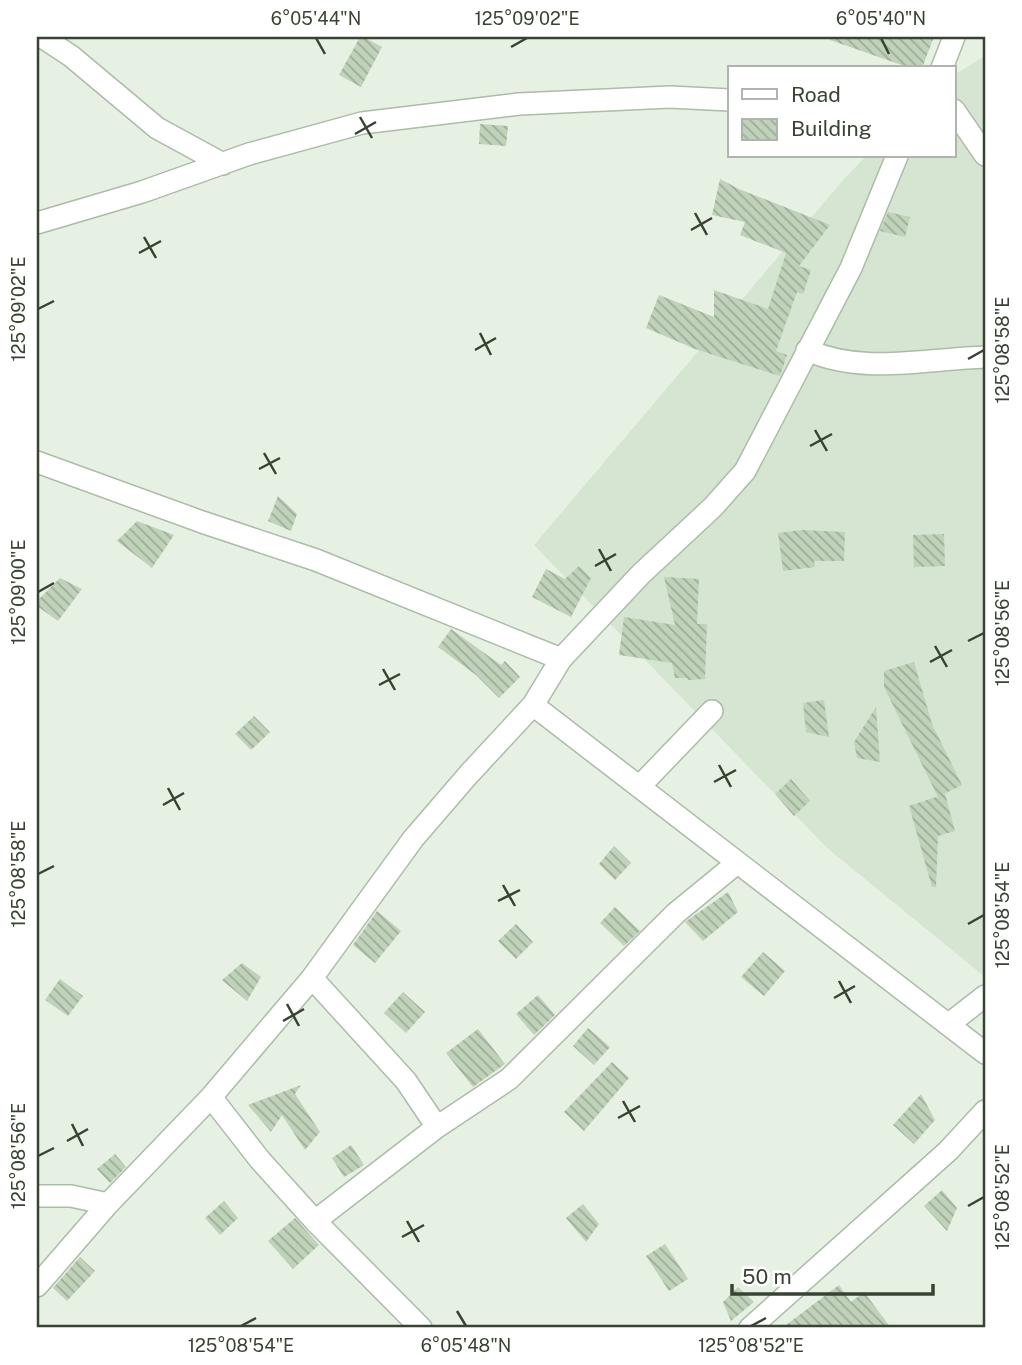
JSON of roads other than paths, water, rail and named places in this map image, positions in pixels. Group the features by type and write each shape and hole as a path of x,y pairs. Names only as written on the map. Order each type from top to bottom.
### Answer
{"street":[{"path":"42,37 71,56 157,128 223,164"},
{"path":"943,66 954,37"},
{"path":"37,223 142,192 324,132 362,123 519,104 670,97 728,100"},
{"path":"956,113 985,155"},
{"path":"37,1286 108,1204 211,1097 312,978 413,839 468,774 533,705 561,660 641,574 713,507 744,471 851,268 896,158"},
{"path":"807,350 844,363 985,357"},
{"path":"40,468 316,560 561,660"},
{"path":"533,705 985,1053"},
{"path":"639,786 712,711"},
{"path":"315,1221 437,1127 509,1079 676,913 737,863"},
{"path":"312,978 406,1081 437,1127"},
{"path":"949,1024 985,996"},
{"path":"211,1097 260,1160 315,1221 421,1328"},
{"path":"750,1328 948,1151 985,1111"},
{"path":"37,1196 71,1196 108,1204"}]}
